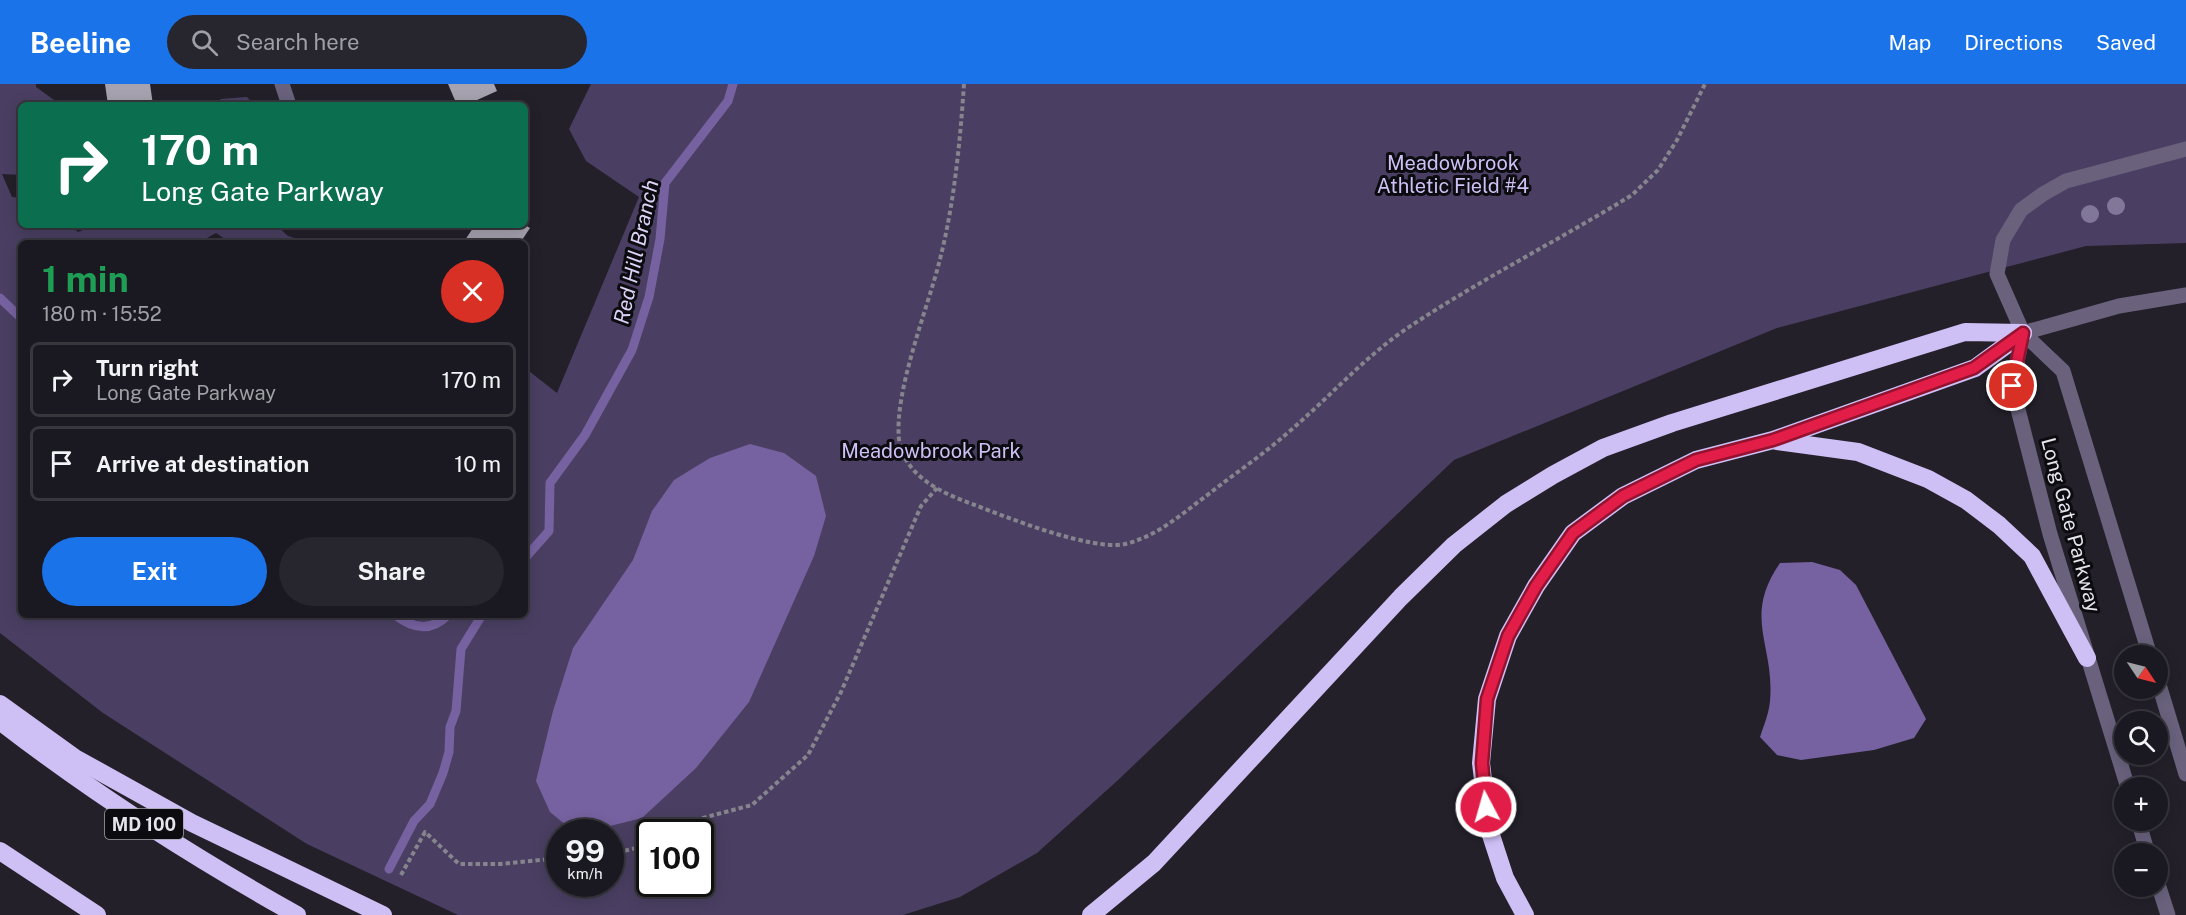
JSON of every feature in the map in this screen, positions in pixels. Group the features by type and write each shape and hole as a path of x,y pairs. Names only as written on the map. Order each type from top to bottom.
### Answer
{"highway":[{"path":"1091,915 1154,863 1401,597 1454,545 1506,504 1603,448 1672,423 1965,332 2023,333"},
{"path":"1525,915 1505,878 1489,829 1482,763 1487,699 1508,636 1536,586 1573,533 1623,496 1696,460 1773,440 1974,368 2023,333"},
{"path":"1773,440 1858,452 1928,478 1966,500 1999,525 2032,556 2087,658"},
{"path":"0,704 75,758 192,823 383,915"},
{"name":"MD 100","path":"0,721 65,771 176,845 297,915"},
{"path":"0,851 97,915"}],"street":[{"path":"282,84 288,102"},
{"path":"2186,149 2066,182 2043,194 2021,210 2003,240 1997,274 2023,333 2119,306 2186,295"},
{"name":"Long Gate Parkway","path":"2023,333 2063,371 2147,645"},
{"name":"Long Gate Parkway","path":"2023,333 2012,386 2050,534 2125,777"},
{"path":"2163,699 2186,774"},
{"path":"2162,897 2168,915"}],"path":[{"path":"964,84 951,199 940,260 914,349 900,414 899,441 906,460 920,478 962,501 1034,528 1084,540 1121,545 1145,538 1169,525 1283,437 1354,370 1406,330 1632,195 1658,170 1677,140 1705,84"},
{"path":"699,819 752,806 808,755 841,692 921,506 937,488"},
{"path":"401,874 426,832 459,864 500,864 546,859"}],"green space":[{"name":"Meadowbrook Park","path":"0,84 36,84 36,87 57,102 18,102 18,175 2,174 12,197 18,198 18,228 73,228 78,232 88,228 279,228 288,236 301,240 226,240 216,233 203,240 18,240 18,618 528,618 528,370 557,393 639,197 586,161 569,129 591,84 2186,84 2186,243 2086,246 1777,328 1454,460 1117,781 1037,853 960,897 903,915 458,915 307,844 103,713 0,633"},
{"path":"247,97 251,102 218,102 221,99"}],"shaded area":[{"path":"750,444 784,453 816,476 826,516 814,556 749,702 696,768 642,818 624,822 624,819 558,819 550,812 536,781 553,711 573,648 633,560 652,511 674,480 710,458"},
{"path":"1812,562 1840,570 1856,585 1926,719 1914,738 1874,750 1801,760 1777,755 1760,737 1770,701 1770,681 1761,616 1763,600 1769,582 1780,563"}],"building":[{"path":"105,84 150,84 153,102 108,102"},
{"path":"448,84 494,84 497,91 473,102 456,102"},
{"path":"473,228 530,228 522,240 465,240"}],"waterway":[{"name":"Red Hill Branch","path":"528,555 549,531 550,483 585,435 632,350 649,297 660,239 665,183 728,101 733,84"},
{"name":"Red Hill Branch","path":"0,298 18,315"},
{"name":"Red Hill Branch","path":"399,618 422,627 435,624 444,618"},
{"path":"389,869 414,821 430,804 443,773 449,752 450,727 456,711 461,649 480,618"}],"route":[{"path":"1486,807 1482,763 1487,699 1508,636 1536,586 1573,533 1623,496 1696,460 1773,440 1974,368 2023,333 2012,386"}],"park label":[{"name":"Meadowbrook Athletic Field #4","path":"1453,174"}]}
